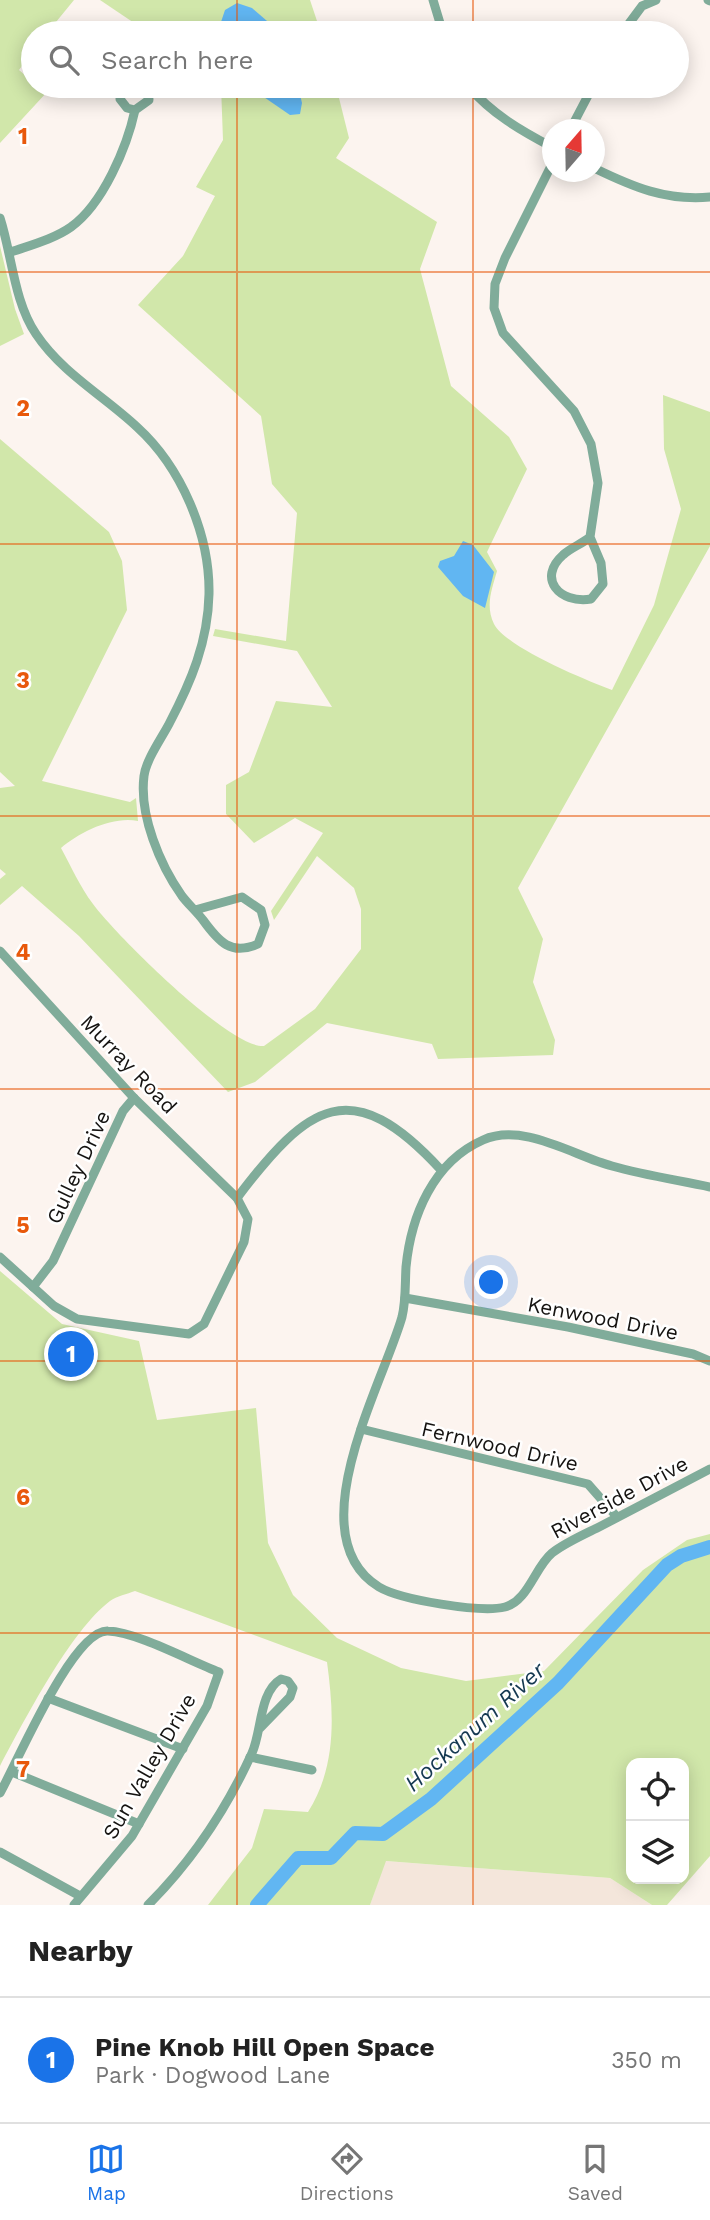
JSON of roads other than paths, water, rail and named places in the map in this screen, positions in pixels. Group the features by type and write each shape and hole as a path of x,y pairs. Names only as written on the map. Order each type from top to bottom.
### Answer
{"street":[{"path":"433,0 439,21"},
{"path":"629,21 640,3 656,0"},
{"path":"120,98 122,104 135,110"},
{"path":"11,252 71,227 89,209 129,140 135,110 149,98"},
{"path":"478,98 512,125 542,142"},
{"path":"576,119 587,98"},
{"path":"605,173 652,194 687,199 710,197"},
{"path":"543,182 505,258 495,284 494,308 503,333 574,411 591,444 598,483 590,537 601,563 603,584 591,598 576,601 562,597 553,583 554,568 562,555 590,537"},
{"path":"0,218 22,302 35,334 67,370 139,428 171,467 193,511 204,554 209,593 202,647 191,682 144,775 146,814 162,861 182,897 229,947 244,950 258,944 265,925 261,910 242,897 195,910"},
{"name":"Murray Road","path":"0,951 134,1098 237,1198"},
{"name":"Gulley Drive","path":"33,1287 53,1261 123,1111 134,1098"},
{"path":"0,1258 54,1306 77,1319 189,1334 204,1324 244,1242 248,1219 237,1198 289,1139 313,1118 328,1110 351,1108 380,1117 427,1154 441,1170 485,1138 513,1135 611,1166 710,1187"},
{"name":"Riverside Drive","path":"441,1170 414,1222 406,1266 405,1298 398,1327 352,1453 343,1518 348,1543 358,1566 377,1586 401,1597 486,1608 507,1606 520,1596 551,1554 710,1469"},
{"name":"Kenwood Drive","path":"405,1298 568,1327 693,1354 710,1361"},
{"name":"Fernwood Drive","path":"360,1429 588,1484 617,1517"},
{"name":"Sun Valley Drive","path":"48,1698 83,1645 93,1635 105,1630 124,1634 219,1672 207,1706 139,1824 107,1869 74,1905"},
{"path":"148,1905 184,1868 222,1811 250,1757 273,1684 281,1679 288,1681 293,1688 290,1697 259,1729"},
{"path":"0,1793 48,1698 183,1749"},
{"path":"250,1757 312,1770"},
{"path":"12,1772 139,1824"},
{"path":"0,1852 80,1896"}],"water":[{"path":"237,3 252,8 267,21 221,21 225,10"},
{"path":"265,98 301,98 300,114 290,115"},
{"path":"463,541 473,545 494,572 485,608 463,596 438,567 440,561 454,556"}],"waterway":[{"name":"Hockanum River","path":"257,1905 298,1858 331,1858 355,1833 383,1834 431,1799 558,1683 667,1565 681,1556 710,1547"}],"place":[{"name":"Pine Knob Hill Open Space","path":"71,1354"}]}
